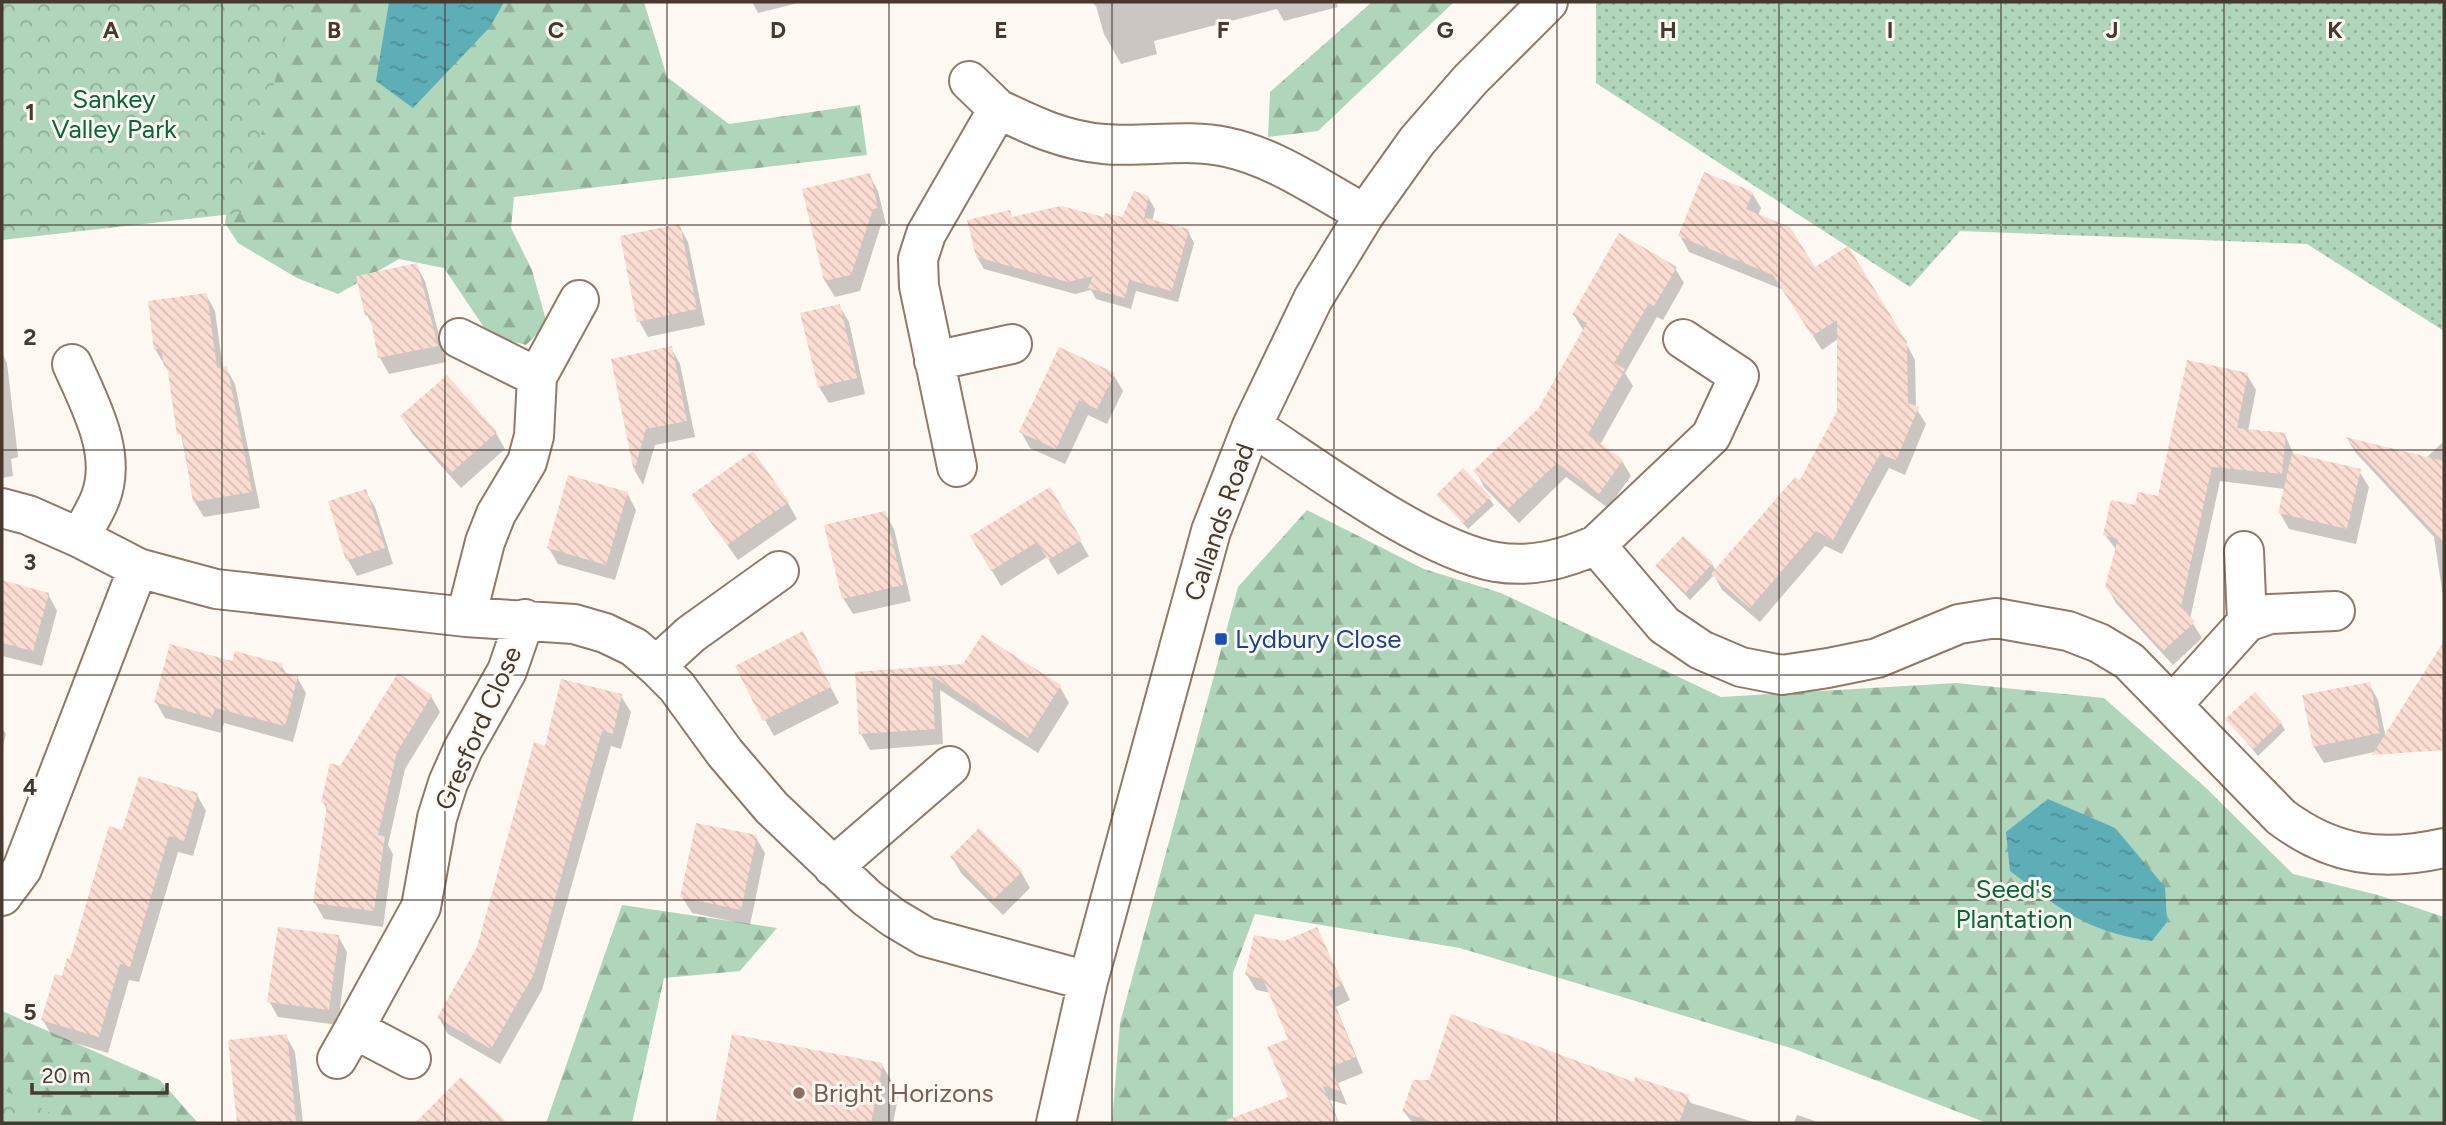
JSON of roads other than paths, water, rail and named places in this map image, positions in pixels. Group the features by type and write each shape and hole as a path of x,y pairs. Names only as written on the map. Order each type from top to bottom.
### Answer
{"street":[{"name":"Callands Road","path":"1056,1123 1088,981 1211,531 1252,426 1313,299 1364,214 1417,141 1470,80 1548,2"},
{"path":"969,81 998,109 1067,139 1106,145 1225,146 1251,154 1364,214"},
{"path":"957,467 919,286 918,259 926,234 998,109"},
{"path":"466,617 485,542 496,514 527,462 534,436 537,377 579,300"},
{"path":"459,338 537,377"},
{"path":"1252,426 1402,522 1473,556 1498,562 1530,564 1564,559 1596,545 1711,436 1739,376 1683,340"},
{"path":"934,361 1012,344"},
{"path":"72,364 95,415 104,451 106,476 100,499 80,538"},
{"name":"Gresford Close","path":"2,508 28,515 138,568 216,589 466,617 574,624 605,633 634,648 656,666 677,687 725,754 772,808 834,867 894,918 926,937 1088,981"},
{"path":"1596,545 1664,625 1701,650 1741,667 1782,675 1877,658 1959,624 1996,618 2032,622 2099,643 2129,661 2281,817 2305,836 2325,846 2384,856 2444,848"},
{"path":"2244,551 2247,622"},
{"path":"2,896 22,869 138,568"},
{"path":"656,666 691,634 779,571"},
{"path":"2173,704 2247,622 2270,614 2335,611"},
{"name":"Gresford Close","path":"411,1059 346,1044 421,907 437,818 448,783 463,748 507,671 525,619"},
{"path":"834,867 950,766"}],"water":[{"path":"389,2 504,2 490,27 413,108 376,81"},
{"path":"2048,799 2115,828 2165,887 2167,922 2152,941 2110,932 2092,925 2060,908 2010,871 2006,832"}],"place":[{"name":"Lydbury Close","path":"1221,639"},
{"name":"Bright Horizons","path":"799,1093"}],"park label":[{"name":"Sankey Valley Park","path":"114,114"},
{"name":"Seed's Plantation","path":"2014,904"}]}
